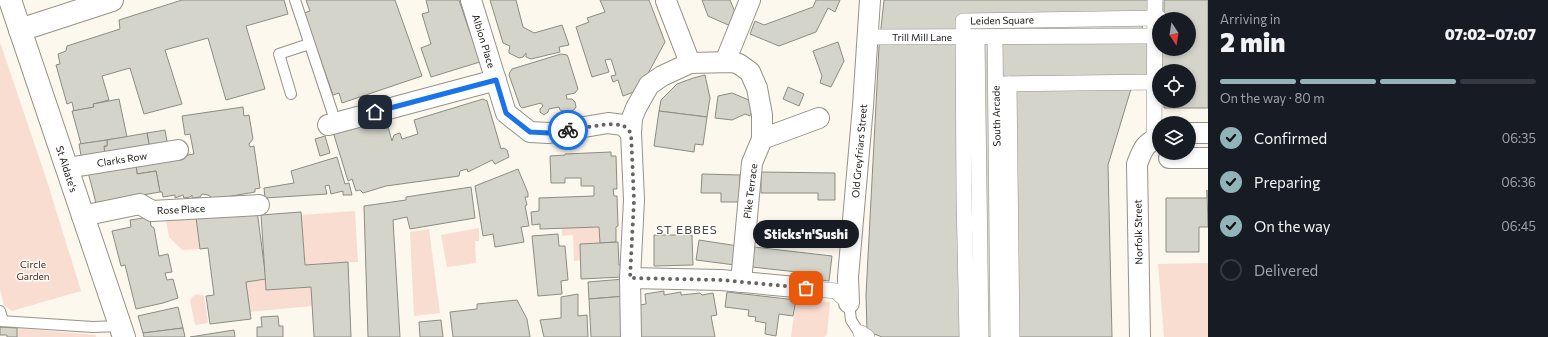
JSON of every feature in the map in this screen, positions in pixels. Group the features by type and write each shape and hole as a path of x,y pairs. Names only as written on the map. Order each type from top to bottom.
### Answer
{"street":[{"name":"St Aldate's","path":"10,0 122,332"},
{"path":"20,30 112,0"},
{"name":"Albion Place","path":"471,0 506,113 530,132 549,133 608,124 623,125 631,133"},
{"path":"725,62 750,0"},
{"name":"Old Greyfriars Street","path":"849,303 848,277 870,0"},
{"path":"1155,0 1156,12"},
{"path":"1158,12 1159,0"},
{"path":"666,2 690,63"},
{"name":"Leiden Square","path":"964,85 963,21 1152,18"},
{"name":"Trill Mill Lane","path":"868,38 977,37"},
{"name":"Leiden Square","path":"977,37 1152,41"},
{"name":"South Arcade","path":"977,37 981,337"},
{"name":"South Arcade","path":"995,37 998,337"},
{"path":"1155,116 1157,56"},
{"path":"631,337 630,278 634,200 631,133 632,118 648,85 662,76 690,63 732,62 739,64 750,72 757,88 762,115 762,139 819,118"},
{"path":"332,124 496,80"},
{"path":"967,337 964,196 964,85 1152,82"},
{"name":"South Arcade","path":"1009,84 1012,337"},
{"path":"1196,133 1208,133"},
{"name":"Pike Terrace","path":"741,282 752,163 762,139"},
{"name":"Norfolk Street","path":"1140,337 1137,164 1147,143 1152,140"},
{"name":"Clarks Row","path":"67,168 178,150"},
{"path":"1196,158 1208,158"},
{"path":"964,196 1010,196"},
{"name":"Rose Place","path":"82,216 140,204 152,211 259,205"},
{"path":"630,278 741,282 836,291 849,303"},
{"path":"966,295 1011,294"}],"lane":[{"path":"295,0 310,44 332,124"},
{"path":"291,94 279,54 310,44"},
{"path":"849,303 851,320 863,336"},
{"path":"1,318 93,327 122,332"}],"green space":[{"name":"Circle Garden","path":"0,42 47,181 81,291 12,311 4,305 0,289"},
{"path":"355,211 358,262 305,265 301,215"},
{"path":"196,217 200,249 182,250 169,237 166,221"},
{"path":"599,227 600,243 580,244 581,260 574,261 573,235 562,236 562,228"},
{"path":"479,228 479,241 475,241 476,263 447,267 441,235"},
{"path":"429,229 440,313 414,316 410,232"},
{"path":"1208,263 1208,337 1164,337 1158,264"},
{"path":"266,279 266,290 311,287 312,306 250,312 246,282"},
{"path":"198,294 204,296 208,323 195,325 190,300 193,296"},
{"path":"796,300 830,302 827,335 824,337 791,337"},
{"path":"17,328 96,335 96,337 17,337"}],"building":[{"path":"182,0 284,0 288,14 246,26 265,89 226,100 208,38 165,50 182,104 144,114 130,68 102,76 109,100 93,104 94,107 74,111 72,102 67,104 56,65 60,64 58,54 66,51 67,46 120,29 119,20"},
{"path":"306,0 395,0 422,76 342,103 339,93 333,95 304,13 310,11"},
{"path":"426,0 459,0 470,33 474,32 483,61 431,77 421,48 431,44 422,14 429,12"},
{"path":"490,0 516,0 523,27 534,33 562,25 569,45 559,47 560,52 531,59 526,57 526,53 523,57 519,58 509,53 510,46 503,43"},
{"path":"600,0 649,0 665,42 639,90 623,96 618,80 613,82 611,76 616,75 611,59 605,60 609,72 592,77 576,27 589,22 587,18 605,12"},
{"path":"702,0 730,0 735,12 735,28 708,16"},
{"path":"816,0 840,0 835,12 828,8 816,32 779,46 750,34 755,21 764,25 813,7"},
{"path":"884,0 1150,0 1150,11 1143,11 1142,32 1152,42 1152,56 1196,56 1196,12 1164,12 1164,0 1208,0 1208,108 1196,108 1196,64 1152,64 1152,76 1131,89 1108,165 1112,337 882,337 867,331 866,295 879,47"},
{"path":"838,42 844,61 831,87 820,83 822,76 813,51"},
{"path":"561,54 567,55 568,57 578,89 575,93 566,95 567,99 572,99 575,102 576,107 574,110 565,112 560,110 559,107 549,109 544,115 540,112 540,109 543,106 541,103 522,108 509,75 512,69"},
{"path":"705,75 710,98 707,117 659,111 661,100 677,84"},
{"path":"788,87 804,94 799,106 783,99"},
{"path":"732,93 756,103 750,116 745,114 732,120 715,118 718,96"},
{"path":"119,99 127,137 81,144 72,111 94,107 93,104"},
{"path":"483,99 487,101 501,149 504,148 507,150 509,157 495,164 492,160 468,172 467,169 460,171 459,176 386,186 363,193 360,190 356,191 352,179 348,181 334,135 336,132 383,117 386,120 392,141 394,135 400,133 402,139 418,134 414,120"},
{"path":"243,107 244,116 249,115 253,139 249,144 250,147 254,146 260,188 255,189 255,192 214,199 208,195 202,194 200,197 192,198 192,195 184,198 183,195 175,198 175,195 163,197 162,192 160,192 156,171 137,174 136,163 194,154 190,134 185,135 182,116"},
{"path":"659,111 707,117 703,145 695,144 694,152 654,146"},
{"path":"165,130 168,147 150,150 147,133"},
{"path":"147,133 150,150 105,155 104,146 107,146 107,140"},
{"path":"325,136 330,153 320,156 315,139"},
{"path":"107,140 107,146 104,146 105,155 82,161 79,144"},
{"path":"611,152 611,156 616,156 617,189 613,189 614,196 617,196 618,226 616,227 616,242 600,243 599,227 540,229 540,224 532,225 531,212 539,211 539,198 594,196 594,186 581,186 581,178 565,178 565,183 551,183 550,156"},
{"path":"337,157 345,184 349,183 352,195 343,195 343,191 331,194 329,185 325,186 327,194 265,198 264,188 294,183 291,171"},
{"path":"136,163 137,174 156,171 160,192 96,203 87,168"},
{"path":"518,169 528,193 528,197 525,197 527,205 525,206 529,226 521,227 524,242 495,247 493,234 483,236 475,186"},
{"path":"761,172 835,173 835,200 818,200 818,193 761,193"},
{"path":"702,174 740,175 739,202 721,202 721,193 701,193"},
{"path":"471,187 475,218 410,229 407,217 393,220 400,337 368,337 364,206 406,200 406,197"},
{"path":"1207,190 1208,227 1199,227 1199,252 1166,252 1166,198 1207,198"},
{"path":"257,210 266,279 246,282 251,319 210,324 206,296 214,295 208,248 200,249 196,217"},
{"path":"301,212 305,265 348,262 351,337 314,337 311,287 266,290 261,215"},
{"path":"150,217 151,226 154,228 159,256 168,254 172,272 165,273 167,280 173,279 178,298 136,309 125,265 121,266 112,231 131,227 130,220"},
{"path":"558,234 559,246 565,246 568,280 561,281 562,294 538,296 532,236"},
{"path":"654,235 692,235 693,265 654,266"},
{"path":"699,240 738,246 735,265 696,260"},
{"path":"618,242 619,265 622,265 623,277 581,279 580,244"},
{"path":"754,247 832,256 829,281 814,279 815,274 752,267"},
{"path":"624,279 626,296 589,299 588,282"},
{"path":"664,291 664,295 681,292 681,295 700,293 702,295 713,293 717,315 711,316 715,337 639,337 634,306 646,304 645,294"},
{"path":"727,292 796,300 793,316 779,314 776,336 765,334 766,323 755,321 756,317 748,316 749,310 725,307"},
{"path":"578,294 578,316 587,315 588,337 544,337 540,320 561,318 561,297"},
{"path":"626,296 626,337 591,337 589,299"},
{"path":"517,300 527,319 530,337 453,337 450,312 477,309 477,304"},
{"path":"178,307 183,328 143,333 138,316"},
{"path":"278,316 279,326 283,326 283,337 257,337 257,327 262,327 261,317"},
{"path":"441,320 443,337 420,337 419,322"},
{"path":"0,327 17,328 17,337 0,335"},
{"path":"183,328 185,337 144,337 143,333"},
{"path":"234,330 235,337 190,337"}],"way so far":[{"path":"568,130 608,124 623,125 631,133 634,200 630,278 721,280 806,288"}],"place":[{"name":"Sticks'n'Sushi","path":"806,288"}],"district":[{"name":"ST EBBES","path":"687,230"}],"route":[{"path":"375,112 496,80 506,113 530,132 549,133 568,130"}]}
